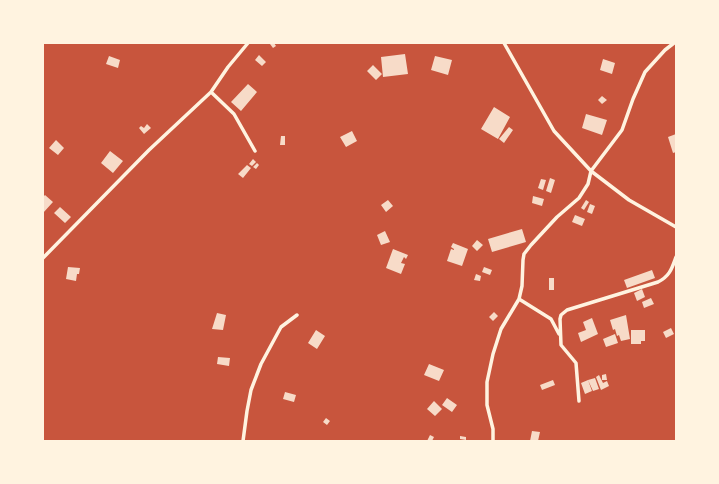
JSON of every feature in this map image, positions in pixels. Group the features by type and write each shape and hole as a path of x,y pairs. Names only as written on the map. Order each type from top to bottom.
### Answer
{"street":[{"path":"43,258 149,150 211,92 228,67 248,43"},
{"path":"504,43 554,131 591,171 629,200 676,227"},
{"path":"493,441 493,428 487,405 487,382 493,354 501,329 519,299 522,286 524,254 530,245 557,217 579,198 588,184 591,171 622,130 633,99 645,72 665,50 674,43"},
{"path":"211,92 234,114 255,151"},
{"path":"579,402 576,363 563,348 560,335 560,319 562,315 567,310 658,282 668,276 672,270 676,257"},
{"path":"519,299 551,319 560,335"},
{"path":"243,441 251,390 261,364 281,327 297,315"}],"building":[{"path":"274,43 276,46 273,48 270,44"},
{"path":"405,54 408,74 383,77 381,57"},
{"path":"259,55 266,62 262,66 255,60"},
{"path":"109,56 120,60 118,68 106,64"},
{"path":"435,56 452,60 448,75 431,70"},
{"path":"603,59 615,63 612,74 600,70"},
{"path":"373,65 382,74 376,80 367,71"},
{"path":"248,84 257,92 241,111 231,102"},
{"path":"602,96 607,100 602,104 598,100"},
{"path":"494,107 510,117 498,139 481,129"},
{"path":"586,114 607,120 602,135 582,128"},
{"path":"147,124 151,128 144,134 139,128 141,126 144,128"},
{"path":"509,127 513,130 504,143 499,139"},
{"path":"352,131 357,141 346,147 340,137"},
{"path":"676,134 676,152 673,153 668,137"},
{"path":"281,136 285,136 285,145 280,145"},
{"path":"56,140 64,148 58,155 49,148"},
{"path":"110,151 123,161 113,173 101,163"},
{"path":"253,159 256,162 252,166 249,164"},
{"path":"257,163 259,165 256,169 253,167"},
{"path":"247,165 251,168 243,178 238,174"},
{"path":"550,178 555,180 551,193 546,191"},
{"path":"541,179 546,180 543,190 538,188"},
{"path":"45,195 53,202 43,213 43,197"},
{"path":"533,196 544,199 542,206 532,203"},
{"path":"388,200 393,206 386,212 381,205"},
{"path":"586,200 589,202 584,210 581,208"},
{"path":"590,204 595,206 592,214 587,212"},
{"path":"60,207 71,217 65,223 54,213"},
{"path":"575,215 585,219 582,226 572,222"},
{"path":"522,229 526,242 492,252 488,239"},
{"path":"385,231 390,242 381,245 377,235"},
{"path":"477,240 483,245 477,251 472,246"},
{"path":"453,243 468,249 462,266 447,261 451,249 454,250 451,247"},
{"path":"393,249 408,255 406,259 404,257 401,263 405,264 401,274 386,268"},
{"path":"68,267 80,268 76,281 66,279"},
{"path":"484,267 492,270 490,275 482,272"},
{"path":"652,270 655,278 627,288 624,280"},
{"path":"476,274 481,276 480,281 474,280"},
{"path":"549,278 554,278 554,290 549,290"},
{"path":"642,289 645,297 637,301 634,293"},
{"path":"651,298 654,304 644,308 642,302"},
{"path":"494,312 498,316 493,321 489,317"},
{"path":"217,313 226,315 223,330 212,329"},
{"path":"626,315 630,339 621,341 619,335 617,336 615,329 613,330 610,320"},
{"path":"592,318 598,334 581,342 578,333 586,330 583,322"},
{"path":"671,328 674,334 666,338 663,332"},
{"path":"316,330 325,336 317,349 308,343"},
{"path":"631,330 645,330 645,341 641,341 641,344 631,344"},
{"path":"615,334 618,343 606,347 603,339"},
{"path":"218,357 230,358 229,366 217,364"},
{"path":"429,364 444,370 439,381 424,375"},
{"path":"606,374 607,380 602,380 602,375"},
{"path":"599,375 603,383 607,381 609,386 601,390 596,377"},
{"path":"595,378 599,389 593,391 588,380"},
{"path":"553,380 555,385 542,390 540,385"},
{"path":"588,380 592,391 585,394 581,383"},
{"path":"285,392 296,395 294,402 283,399"},
{"path":"447,398 457,405 452,412 442,405"},
{"path":"434,401 442,409 435,416 427,409"},
{"path":"326,418 330,421 327,425 323,422"},
{"path":"532,431 540,432 538,441 530,441"},
{"path":"430,435 434,437 432,441 427,441"},
{"path":"460,436 466,437 466,440 460,439"}]}
